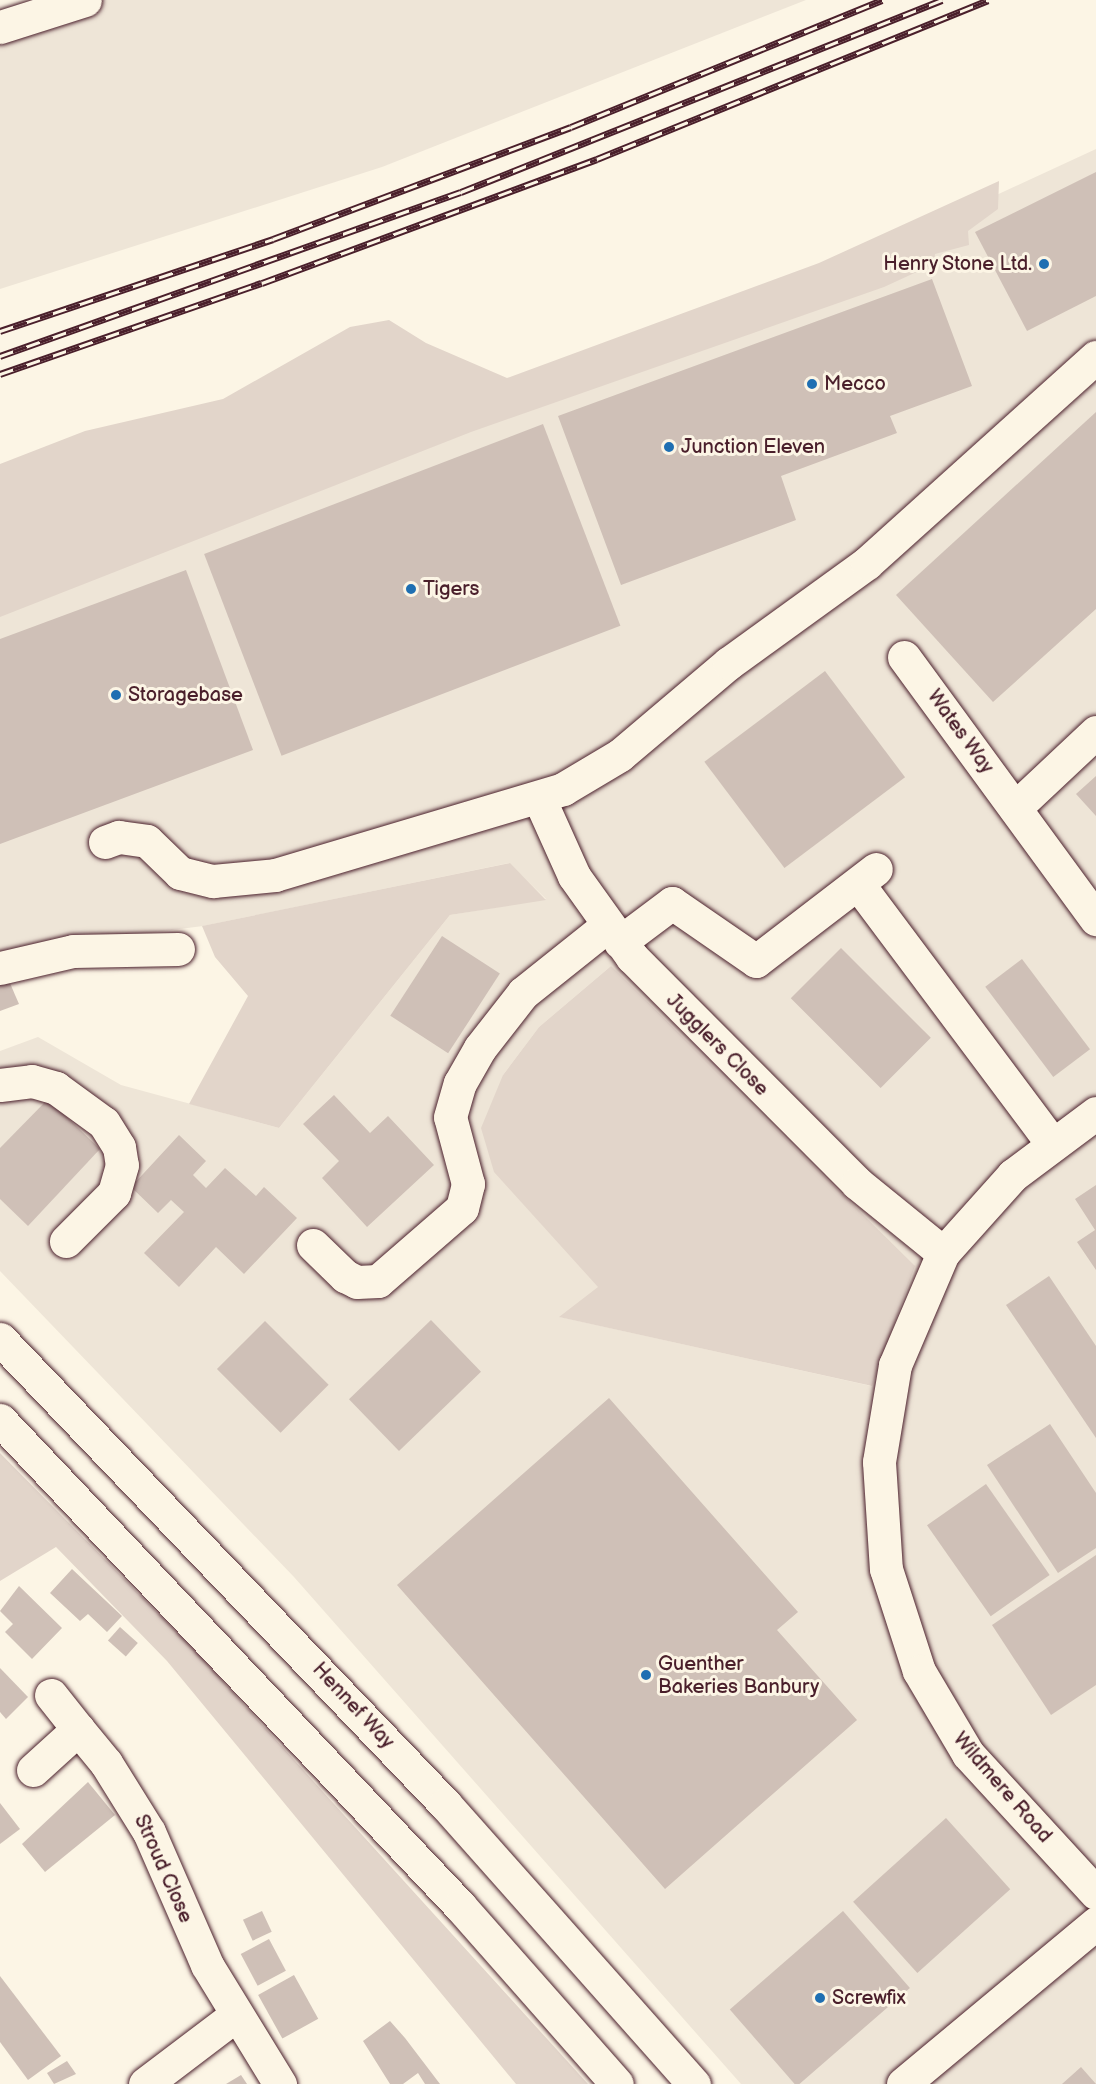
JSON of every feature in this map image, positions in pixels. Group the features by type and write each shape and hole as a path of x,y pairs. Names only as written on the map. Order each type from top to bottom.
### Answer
{"main road":[{"path":"0,27 85,0"},
{"path":"105,842 119,837 147,841 180,873 223,880 321,864 539,798 620,755 729,663 867,563 1096,357"},
{"name":"Wates Way","path":"904,657 1096,919"},
{"path":"1015,808 1096,732"},
{"name":"Jugglers Close","path":"539,798 574,876 613,934 705,1034 857,1183 943,1253"},
{"path":"314,1245 345,1276 357,1282 378,1281 462,1208 468,1184 450,1117 459,1083 480,1048 523,993 613,934 672,903 756,961 867,876 1051,1142"},
{"path":"0,968 74,951 178,949"},
{"path":"0,1085 32,1081 56,1088 104,1123 119,1147 122,1165 114,1193 66,1241"},
{"name":"Wildmere Road","path":"1096,1113 1051,1142 1005,1183 943,1253 908,1327 884,1411 879,1462 886,1569 920,1671 950,1726 989,1778 1096,1893"},
{"name":"Hennef Way","path":"0,1339 421,1778 694,2084"},
{"path":"0,1420 460,1906 617,2084"},
{"name":"Stroud Close","path":"51,1695 136,1809 194,1939 236,2015 280,2084"},
{"path":"33,1770 78,1729"},
{"path":"903,2084 1096,1923"},
{"path":"145,2084 236,2015"}],"shaded area":[{"path":"40,0 806,0 382,167 0,289 0,11"},
{"path":"1096,149 1096,2084 741,2084 294,1577 0,1271 0,1051 38,1037 121,1085 279,1128 450,915 546,899 509,863 203,926 0,952 0,588 936,223","holes":["611,966 871,1386 560,1317 599,1288 503,1075 539,1027"]},
{"path":"999,181 998,209 968,231 969,245 935,254 934,264 884,287 471,432 0,617 0,464 85,431 223,399 350,327 389,320 426,343 507,378 819,263"},
{"path":"510,863 546,900 450,915 279,1128 189,1104 248,996 215,957 202,926"},
{"path":"611,966 915,1266 872,1386 559,1317 598,1287 494,1172 481,1128 503,1075 539,1027"},
{"path":"0,1453 198,1654 588,2084 516,2084 167,1661 56,1547 0,1581"}],"building":[{"name":"Henry Stone Ltd.","path":"1096,172 1096,296 1027,331 975,232"},
{"path":"932,279 972,386 890,416 897,433 781,476 796,520 621,585 558,416"},
{"path":"1096,412 1096,609 993,702 896,595"},
{"name":"Tigers","path":"543,424 620,626 282,756 204,554"},
{"name":"Storagebase","path":"186,570 253,750 0,844 0,639"},
{"path":"825,671 905,777 784,868 704,762"},
{"path":"1096,776 1096,816 1076,794"},
{"path":"442,936 500,974 448,1053 390,1016"},
{"path":"841,948 931,1038 881,1088 791,998"},
{"path":"1022,959 1090,1049 1053,1077 985,987"},
{"path":"9,981 19,1004 0,1011 0,985"},
{"path":"334,1095 370,1133 388,1116 434,1165 367,1227 322,1178 339,1161 303,1124"},
{"path":"48,1099 100,1149 28,1226 0,1199 0,1148"},
{"path":"179,1135 206,1161 193,1175 206,1188 225,1168 256,1196 264,1187 297,1218 244,1274 216,1247 179,1287 144,1253 184,1212 171,1200 158,1213 131,1187"},
{"path":"1096,1185 1096,1270 1077,1242 1095,1230 1075,1199"},
{"path":"1049,1276 1096,1346 1096,1438 1006,1305"},
{"path":"431,1320 481,1372 399,1451 349,1399"},
{"path":"265,1321 329,1385 281,1433 217,1369"},
{"name":"Guenther Bakeries Banbury","path":"609,1398 798,1612 777,1630 857,1720 665,1889 397,1585"},
{"path":"1050,1424 1096,1493 1096,1548 1058,1573 987,1465"},
{"path":"986,1484 1050,1575 991,1616 927,1525"},
{"path":"1096,1555 1096,1685 1051,1715 992,1625"},
{"path":"72,1569 122,1616 107,1632 88,1614 80,1621 50,1593"},
{"path":"19,1586 62,1628 32,1659 5,1632 13,1624 0,1611"},
{"path":"120,1627 138,1643 126,1656 108,1640"},
{"path":"0,1668 28,1697 6,1719 0,1712"},
{"path":"88,1782 115,1815 45,1872 22,1844"},
{"path":"0,1803 20,1829 0,1844"},
{"path":"946,1818 1010,1889 917,1973 853,1902"},
{"path":"262,1911 272,1932 253,1941 243,1920"},
{"name":"Screwfix","path":"843,1911 910,1988 799,2084 795,2084 730,2009"},
{"path":"269,1939 286,1971 258,1986 241,1954"},
{"path":"294,1975 318,2019 282,2039 258,1995"},
{"path":"0,1976 61,2056 28,2080 0,2042"},
{"path":"390,2021 440,2084 425,2084 418,2073 403,2084 390,2084 363,2041"},
{"path":"67,2061 76,2074 54,2084 47,2073"},
{"path":"1081,2067 1096,2084 1062,2084"},
{"path":"241,2075 247,2084 226,2084"}],"railway":[{"path":"0,331 273,239 571,127 882,0"},
{"path":"0,356 461,192 942,0"},
{"path":"0,374 262,283 597,159 988,0"}],"place":[{"name":"Henry Stone Ltd.","path":"1044,264"},
{"name":"Mecco","path":"812,384"},
{"name":"Junction Eleven","path":"669,447"},
{"name":"Tigers","path":"411,589"},
{"name":"Storagebase","path":"116,695"},
{"name":"Guenther Bakeries Banbury","path":"646,1675"},
{"name":"Screwfix","path":"820,1998"}]}
